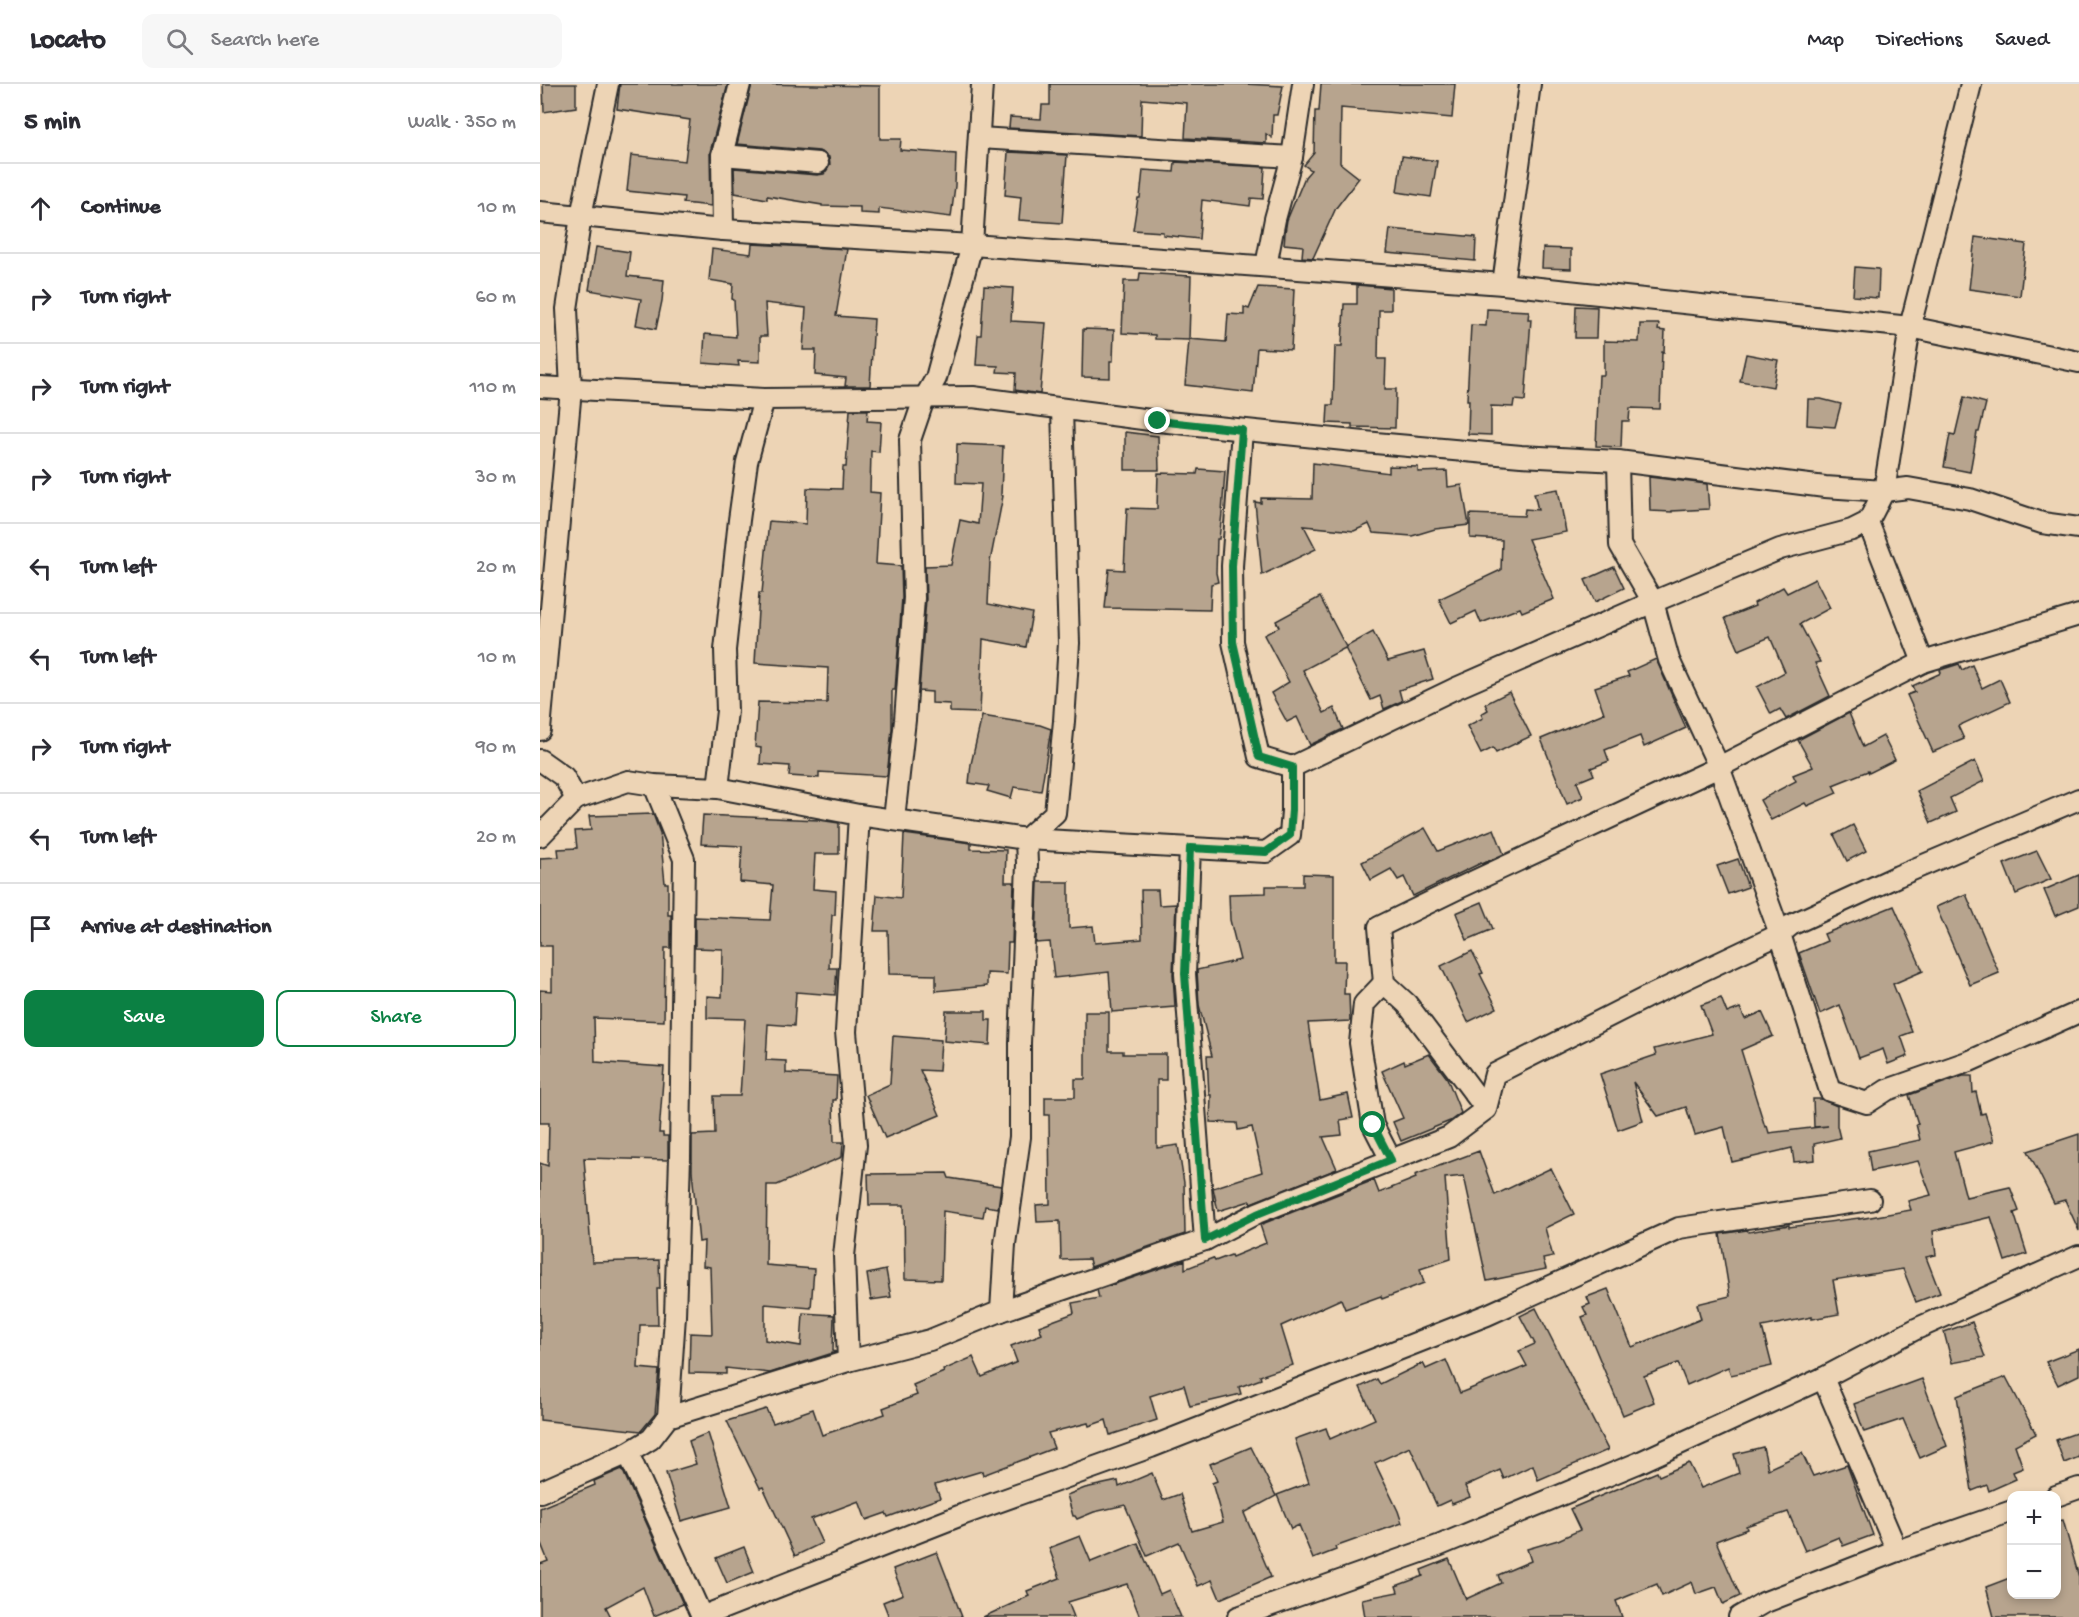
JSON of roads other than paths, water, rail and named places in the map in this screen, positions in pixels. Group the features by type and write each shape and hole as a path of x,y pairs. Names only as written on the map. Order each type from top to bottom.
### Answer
{"street":[{"path":"540,730 571,389 567,309 580,216 608,84"},
{"path":"723,230 722,155 740,84"},
{"path":"894,819 905,720 914,598 910,441 924,399 936,378 972,245 982,84"},
{"path":"1266,266 1275,219 1292,157 1303,84"},
{"path":"1503,284 1530,84"},
{"path":"1242,430 1232,566 1233,642 1259,757 1292,767 1455,689 1653,602 1780,549 1852,530 1868,522 1884,491 1910,327 1971,84"},
{"path":"979,138 1292,157"},
{"path":"722,155 818,163"},
{"path":"540,212 723,230 972,245 1503,284 1910,327 2079,362"},
{"path":"540,387 764,399 974,397 1242,430 1510,455 1618,461 1825,487 1884,491 1908,488 1970,499 2042,523 2079,528"},
{"path":"718,788 727,711 725,650 739,520 747,462 764,399"},
{"path":"1026,839 1055,813 1064,721 1069,643 1062,409"},
{"path":"1618,461 1620,545 1653,602 1669,660 1719,767 1780,933 1830,1091 1867,1103 1887,1090 1970,1061 2079,1012"},
{"path":"1868,522 1923,662"},
{"path":"1486,1109 1407,1005 1384,983 1378,927 1719,767 1923,662 2079,615"},
{"path":"540,760 564,777 576,799"},
{"path":"540,836 576,799 628,781 654,786 718,788 859,815 1026,839 1266,852 1290,835 1292,767"},
{"path":"540,1492 628,1453 651,1439 668,1417 675,1316 680,1168 684,859 654,786"},
{"path":"668,1417 848,1361 930,1340 1001,1311 1205,1240 1257,1214 1449,1137 1486,1109 1495,1074 1780,933 1791,925 1898,876 2079,799"},
{"path":"848,1361 844,1256 856,1145 846,1032 859,815"},
{"path":"1001,1311 1005,1244 1020,1137 1020,1043 1026,839"},
{"path":"1190,848 1185,974 1205,1240"},
{"path":"1384,983 1364,1004 1360,1043 1373,1125 1391,1160"},
{"path":"628,1453 701,1617 964,1515 1151,1447 1487,1315 1679,1228 1870,1200"},
{"path":"1238,1617 1449,1541 1638,1464 1823,1378 1916,1329 2079,1256"},
{"path":"1823,1378 1897,1551"},
{"path":"2061,1494 2079,1488"},
{"path":"1739,1617 1763,1603 2007,1512"}]}
